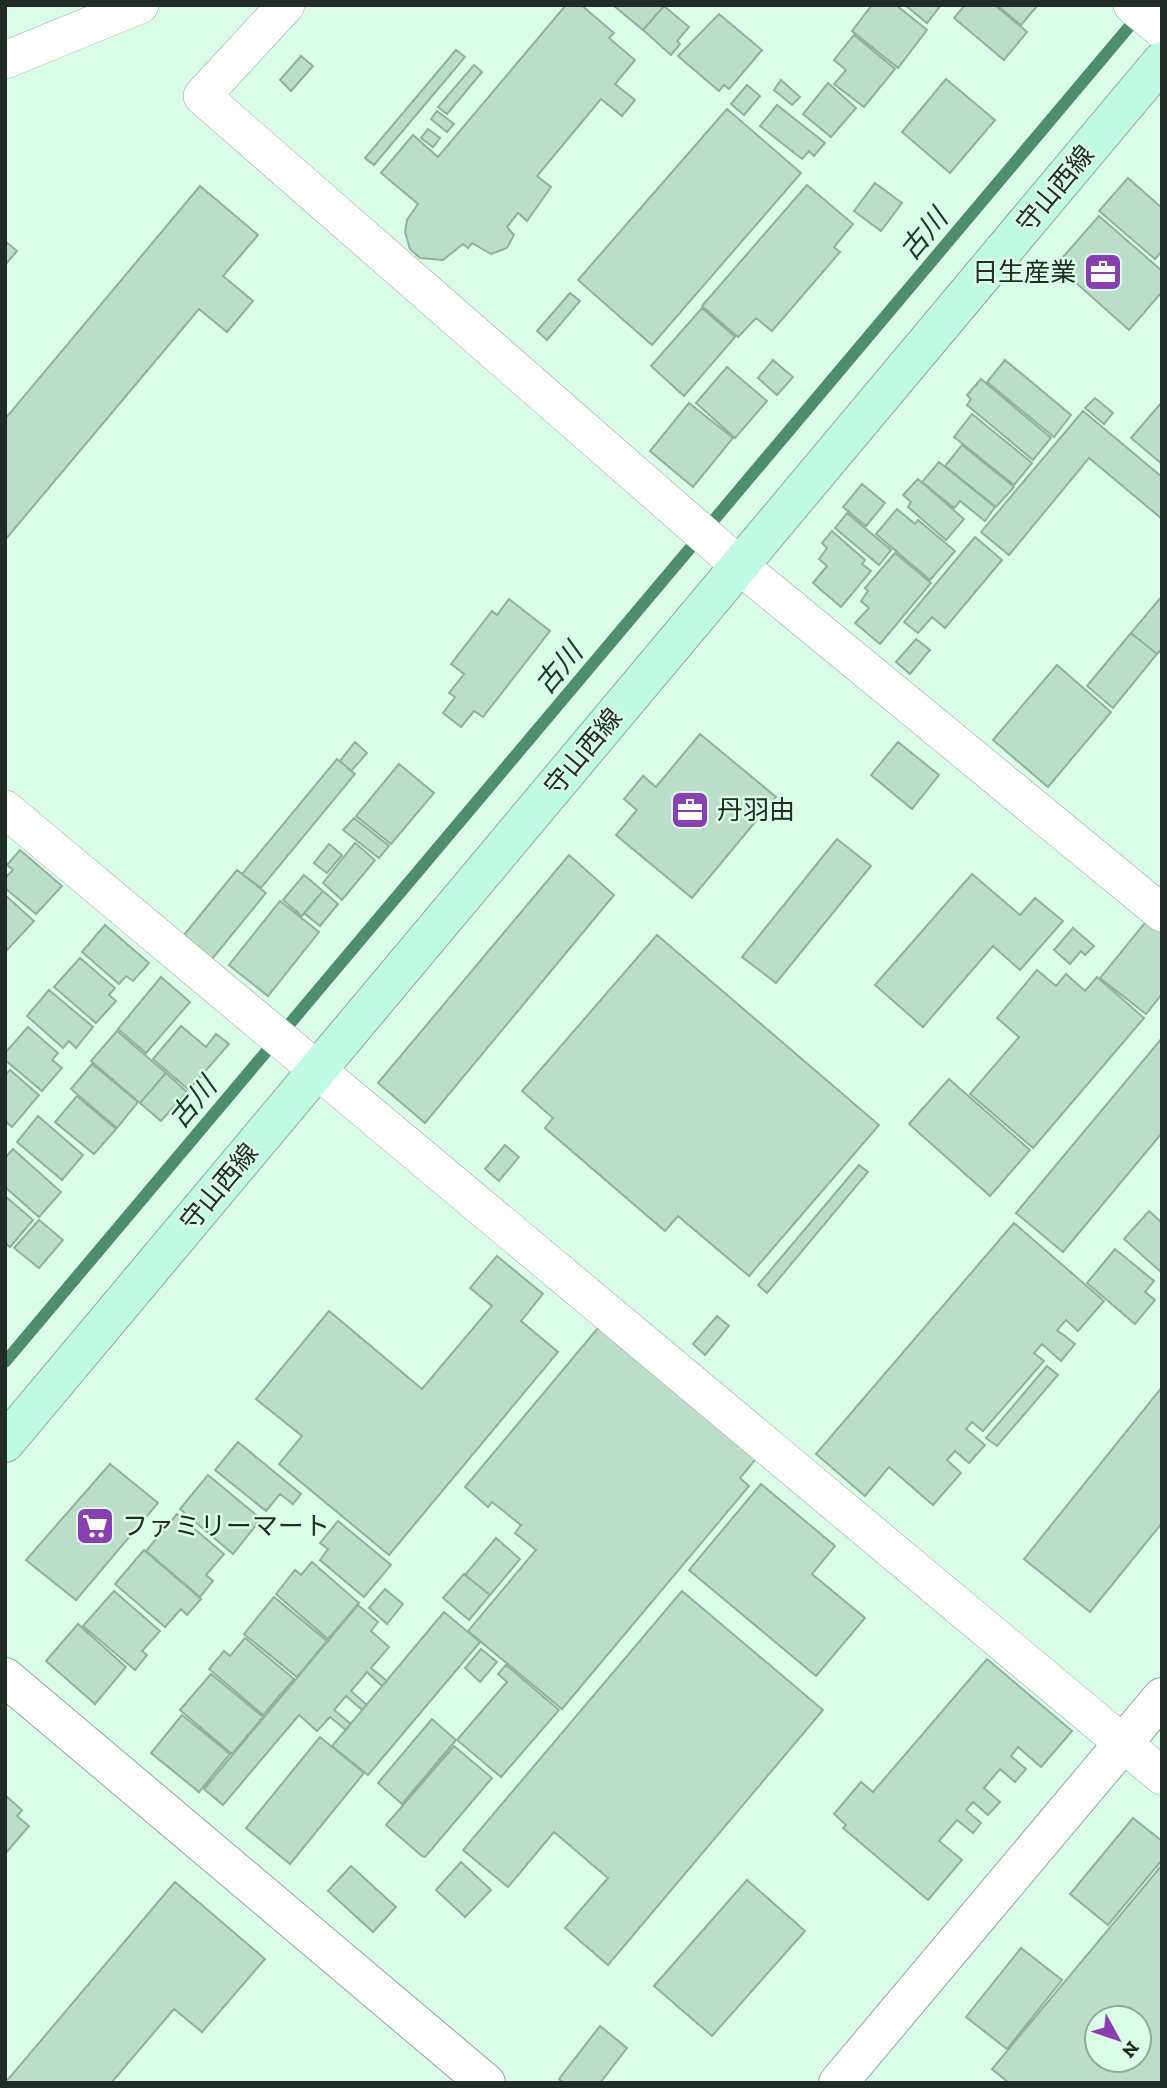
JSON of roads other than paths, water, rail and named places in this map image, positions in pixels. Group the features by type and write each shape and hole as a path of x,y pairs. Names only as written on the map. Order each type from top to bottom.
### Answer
{"main road":[{"name":"守山西線","path":"5,1443 293,1050 728,556 1153,30"}],"street":[{"path":"5,60 140,5"},
{"path":"286,5 202,96 728,556 1162,913"},
{"path":"5,809 1162,1776"},
{"path":"5,1677 486,2083"},
{"path":"838,2083 1162,1697"}],"waterway":[{"name":"古川","path":"5,1362 1139,15"}],"place":[{"name":"日生産業","path":"1103,272"},
{"name":"丹羽由","path":"690,810"},
{"name":"ファミリーマート","path":"95,1526"}]}
